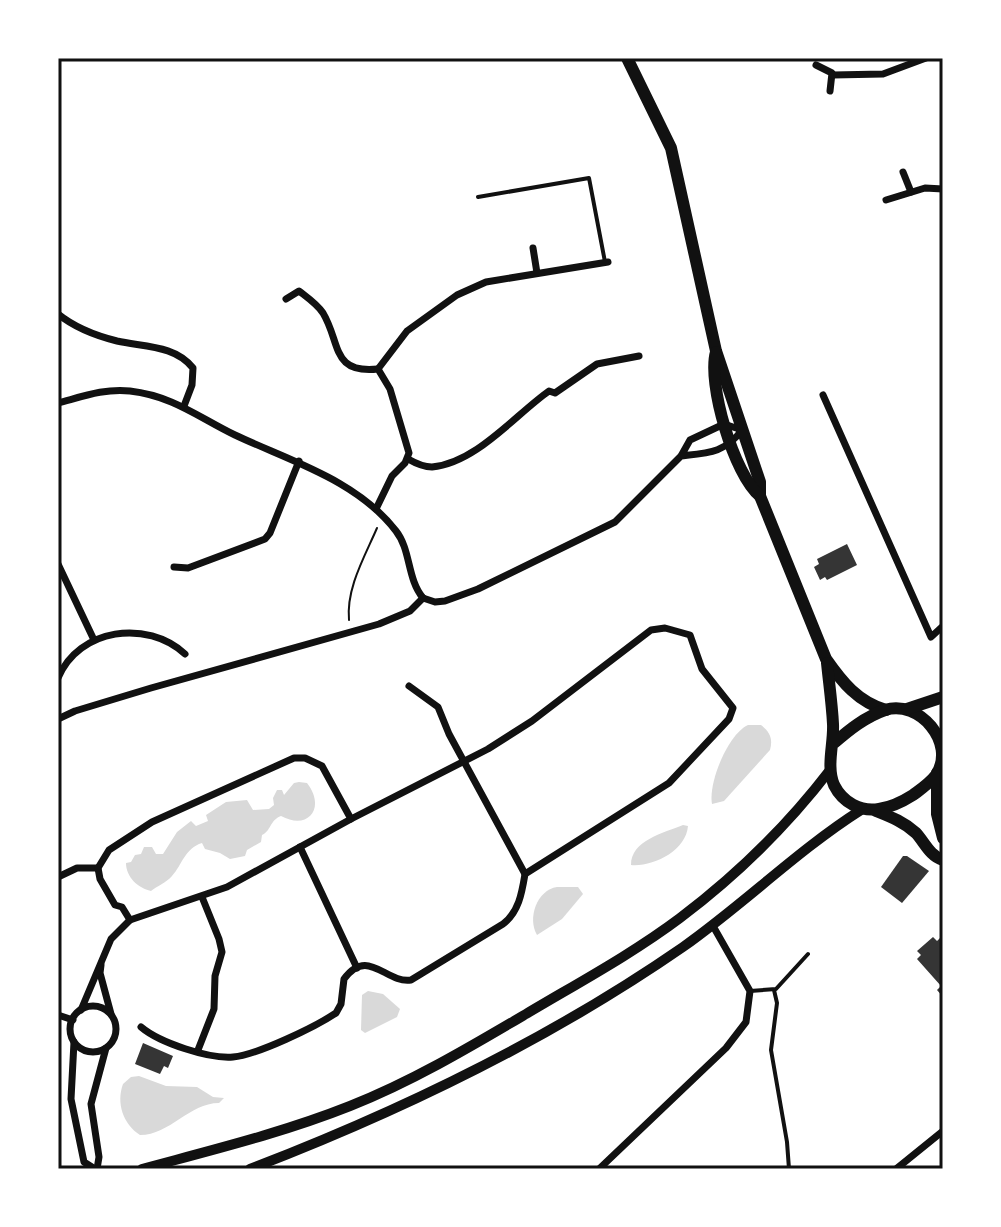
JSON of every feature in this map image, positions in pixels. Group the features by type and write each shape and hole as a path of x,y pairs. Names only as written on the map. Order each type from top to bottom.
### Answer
{"main road":[{"path":"627,58 671,148 716,351 760,482 760,496 826,659 856,696 873,706 886,710 907,709 943,697"},
{"path":"716,351 712,366 724,424 749,487 760,496"},
{"path":"826,659 834,743 830,770 834,785 843,798 901,822 917,835 935,857 943,860"},
{"path":"907,709 933,727 940,740 942,756 937,773 937,814 943,838"},
{"path":"834,743 857,723 886,710"},
{"path":"142,1169 251,1139 346,1108 480,1041 681,918 767,843 830,770"},
{"path":"250,1169 324,1140 525,1045 647,971 713,926 833,829 867,810 901,803 924,787 937,773"}],"street":[{"path":"833,75 883,74 926,58"},
{"path":"816,65 833,75 830,91"},
{"path":"903,172 911,192"},
{"path":"886,200 930,188 943,189"},
{"path":"533,248 537,273"},
{"path":"378,369 407,331 457,295 481,283 606,262"},
{"path":"286,299 299,291 317,305 327,321 341,359 347,365 359,369 378,369"},
{"path":"58,314 87,331 114,340 161,348 184,356 193,368 192,385 184,406"},
{"path":"408,459 430,467 465,456 549,391 555,393 601,363 639,356"},
{"path":"376,509 392,476 408,459 409,446 390,389 378,369"},
{"path":"58,403 93,393 124,391 164,398 230,432 299,461 376,509 401,539 423,598 443,602 478,589 615,522 681,456 690,440 724,424 742,430 731,445 708,453 681,456"},
{"path":"823,395 931,637 943,626"},
{"path":"174,567 188,568 265,539 299,461"},
{"path":"58,564 94,640"},
{"path":"58,719 151,688 367,628 410,611 423,598"},
{"path":"103,959 99,971 116,1033 106,1048 91,1104 99,1157 96,1169 84,1162 72,1107 74,1041 71,1031 73,1020 81,1010 103,959 114,935 130,920 202,897 249,876 463,762 525,726 650,631 658,628 690,635 702,669 733,708 726,725 669,783 525,874"},
{"path":"59,673 73,656 94,640 119,633 142,633 168,641 185,654"},
{"path":"141,1027 177,1047 221,1057 245,1055 323,1021 338,1011 344,979 357,968 376,967 402,981 420,977 512,917 525,874 463,762 438,707 409,686"},
{"path":"130,920 122,907 115,905 100,879 98,868 109,850 152,822 294,758 310,760 322,766 351,819"},
{"path":"300,847 357,968"},
{"path":"58,877 77,868 98,868"},
{"path":"198,1050 214,1009 215,976 222,952 202,897"},
{"path":"599,1169 733,1041 746,1022 750,991 713,926"},
{"path":"81,1010 100,1007 111,1015"},
{"path":"58,1015 73,1020"},
{"path":"74,1041 85,1050 100,1051 106,1048"},
{"path":"896,1169 943,1131"}],"lane":[{"path":"478,197 589,178 606,262"},
{"path":"750,991 774,990 808,954"},
{"path":"774,990 777,1003 771,1040 772,1056 789,1169"}],"path":[{"path":"349,618 348,608 359,568 382,516"}],"shaded area":[{"path":"748,725 761,725 767,730 771,739 770,750 724,801 712,804 713,784 721,760 733,738"},
{"path":"294,783 307,783 312,792 315,808 312,814 300,821 281,816 277,818 262,835 261,842 247,850 245,856 230,859 205,849 202,843 188,853 170,878 151,891 137,885 130,877 126,863 141,854 144,847 152,847 156,854 163,854 177,832 191,821 196,826 208,821 206,815 226,802 247,800 253,810 269,809 274,805 277,790 282,790 284,795"},
{"path":"683,825 688,826 686,835 675,850 658,860 631,865 632,856 642,843"},
{"path":"557,887 578,887 583,894 562,919 537,935 533,921 536,906 544,893"},
{"path":"368,991 383,994 400,1009 397,1017 365,1033 361,1030 362,995"},
{"path":"139,1076 166,1086 197,1087 213,1097 224,1098 219,1103 198,1108 161,1130 140,1135 125,1119 120,1098 123,1084 131,1077"}],"building":[{"path":"847,544 857,565 827,580 825,577 820,580 814,567 819,564 817,559"},
{"path":"903,856 929,871 902,903 881,887"},
{"path":"933,937 943,941 943,997 937,990 941,986 917,959 921,955 917,951"},
{"path":"143,1043 173,1056 168,1068 164,1066 160,1074 135,1064"}]}
